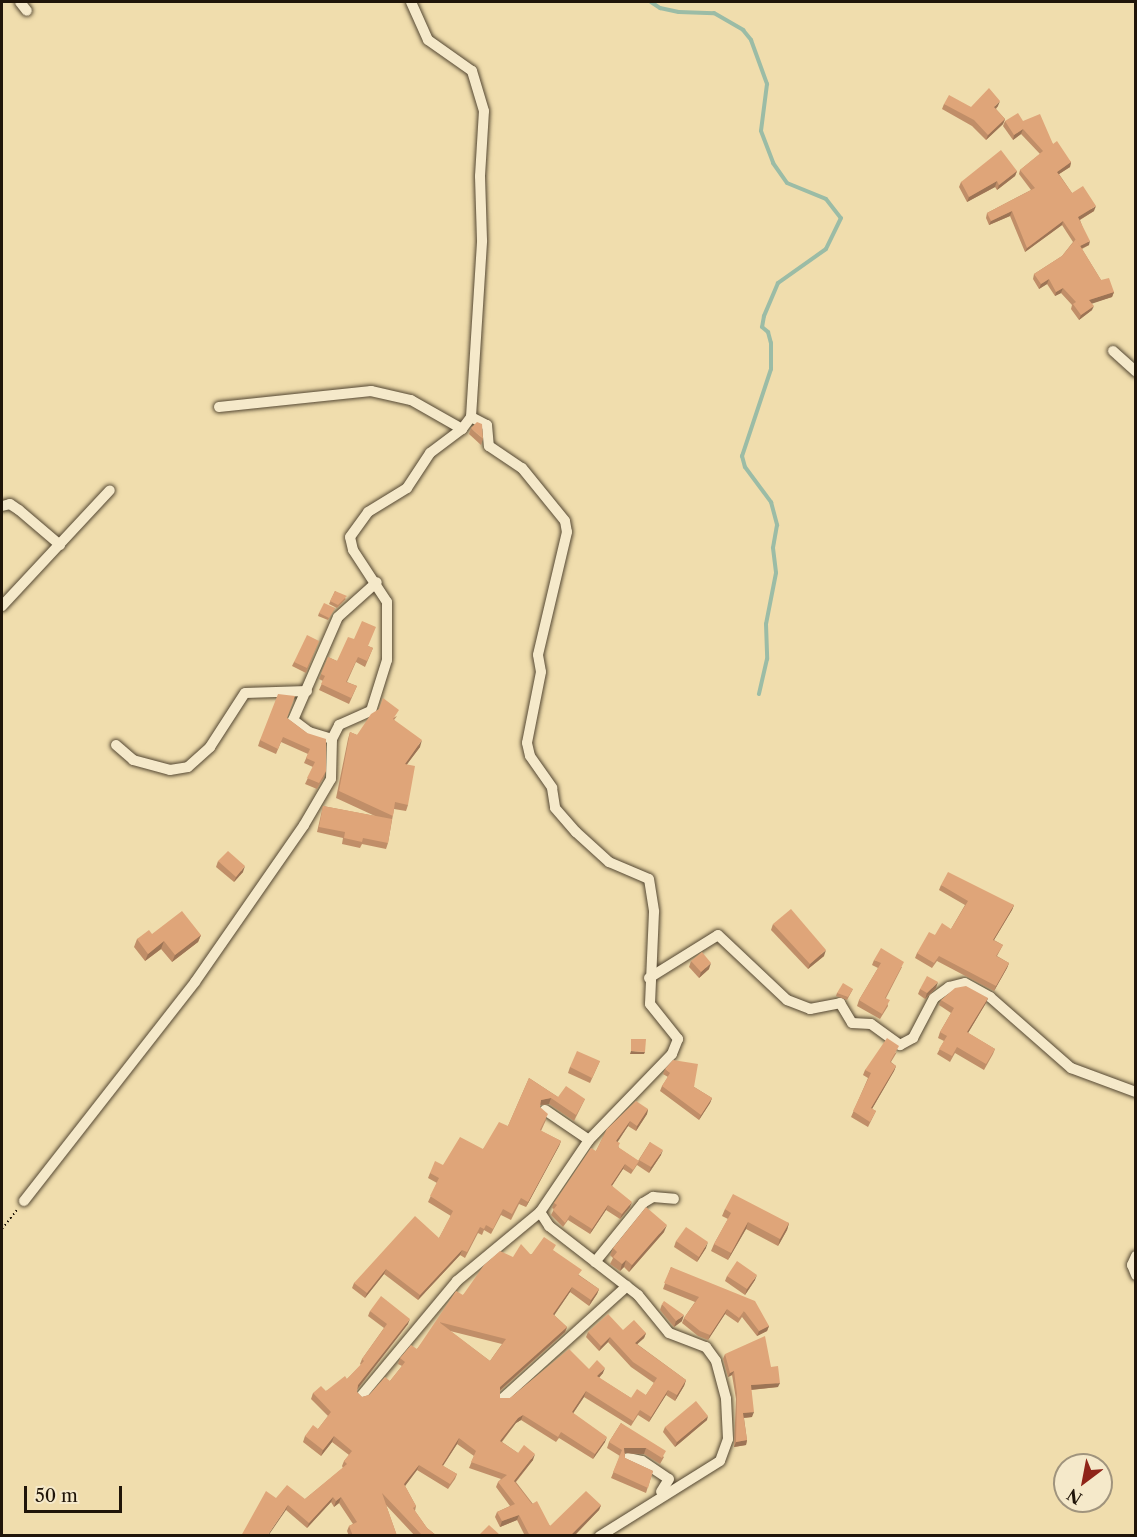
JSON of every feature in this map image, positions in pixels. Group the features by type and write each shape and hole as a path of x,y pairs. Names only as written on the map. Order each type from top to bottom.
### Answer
{"street":[{"path":"20,2 27,11"},
{"path":"24,1201 195,982 304,825 332,779 332,739 339,725 371,711 387,660 389,628 387,602 377,582 353,550 353,529 368,512 407,488 430,453 462,429 471,417 482,240 480,176 484,111 471,71 428,40 411,2"},
{"path":"1113,351 1136,372"},
{"path":"219,407 371,391 411,400 462,429"},
{"path":"362,1395 457,1281 540,1212 589,1140 676,1047 677,1033 659,1019 650,1004 648,974 654,912 649,879 609,862 576,832 555,808 552,788 528,750 541,672 538,655 567,532 565,521 522,468 489,446 487,425 471,417"},
{"path":"2,606 110,490"},
{"path":"2,506 10,504 19,510 60,545"},
{"path":"332,739 294,723 338,617 377,582"},
{"path":"116,745 133,760 170,770 188,767 210,747 245,693 307,691"},
{"path":"648,974 718,935 787,1000 810,1009 840,1003 852,1023 871,1024 900,1045 913,1038 934,998 949,987 965,983 990,997 1071,1068 1136,1092"},
{"path":"545,1110 589,1140"},
{"path":"595,1262 643,1203 653,1197 674,1199"},
{"path":"540,1212 549,1226 627,1286 669,1333 706,1347 716,1360 726,1399 728,1439 720,1461 652,1501 600,1536"},
{"path":"1136,1256 1132,1265 1136,1275"},
{"path":"503,1398 627,1286"},
{"path":"628,1458 642,1461 669,1479 652,1501"}],"path":[{"path":"2,1229 24,1201"}],"building":[{"path":"989,88 1000,101 994,107 1005,119 988,135 974,120 944,104 949,95 971,107"},
{"path":"1018,113 1023,121 1040,114 1053,144 1057,141 1071,162 1057,172 1072,193 1083,186 1096,206 1078,217 1090,241 1080,246 1063,221 1027,248 1012,211 991,221 987,213 1035,188 1020,170 1043,151 1023,129 1014,135 1005,121"},
{"path":"1001,150 1017,171 999,185 997,181 969,197 961,182"},
{"path":"1076,239 1101,280 1109,278 1114,292 1089,300 1094,306 1081,315 1073,304 1076,302 1063,288 1056,292 1049,279 1041,284 1034,274 1062,256"},
{"path":"477,422 482,424 483,439 471,428"},
{"path":"335,591 347,596 338,605 330,601"},
{"path":"324,603 335,608 329,618 319,613"},
{"path":"362,621 376,627 368,646 373,648 367,661 358,657 346,682 357,686 351,698 321,684 325,676 321,674 328,657 337,661 348,637 354,639"},
{"path":"307,635 319,641 307,668 294,662"},
{"path":"278,694 295,696 287,718 307,733 326,739 326,771 319,783 307,778 315,762 306,758 310,749 283,737 278,749 260,740"},
{"path":"383,698 399,710 393,719 422,740 405,764 415,766 408,805 395,802 393,816 339,791 350,732 357,735 371,714 379,709"},
{"path":"323,806 392,819 388,843 363,838 362,842 344,838 345,832 319,827"},
{"path":"228,851 245,866 236,877 218,861"},
{"path":"948,872 1014,905 993,940 1003,945 996,956 1009,963 996,986 939,956 934,963 917,953 929,932 935,935 942,923 951,929 968,901 941,885"},
{"path":"791,909 826,950 810,964 773,924"},
{"path":"182,911 201,935 175,955 164,941 148,954 137,939 149,930 152,934"},
{"path":"881,948 904,962 885,998 890,1000 882,1014 859,1000 881,963 874,960"},
{"path":"702,952 711,963 701,972 691,961"},
{"path":"927,976 938,982 927,993 920,989"},
{"path":"843,983 853,989 848,997 837,993"},
{"path":"966,986 988,998 967,1032 995,1049 986,1064 957,1047 952,1056 939,1049 947,1036 940,1032 954,1008 941,1000 955,988"},
{"path":"887,1038 899,1046 890,1062 896,1066 871,1108 876,1111 870,1122 853,1111 871,1073 865,1070"},
{"path":"631,1039 646,1039 645,1052 631,1051"},
{"path":"577,1051 600,1061 592,1078 570,1067"},
{"path":"673,1060 698,1064 694,1087 712,1098 701,1115 662,1086 670,1073 665,1069"},
{"path":"529,1078 558,1097 566,1086 585,1099 576,1115 551,1098 541,1100 540,1107 548,1114 540,1130 561,1141 528,1202 521,1198 512,1214 503,1209 493,1229 486,1225 484,1229 480,1227 467,1252 462,1250 420,1295 386,1269 367,1293 354,1283 415,1216 439,1238 453,1211 430,1196 439,1178 430,1173 435,1161 443,1165 460,1137 483,1149 499,1122 508,1126"},
{"path":"636,1101 648,1109 637,1126 630,1121 616,1141 620,1143 618,1147 639,1161 633,1170 625,1164 611,1185 632,1202 622,1214 608,1205 592,1229 570,1215 565,1223 553,1210 557,1205 554,1203 591,1148 596,1151 607,1129"},
{"path":"650,1142 663,1150 651,1167 639,1160"},
{"path":"733,1194 789,1223 780,1239 748,1222 731,1253 714,1244 731,1213 725,1209"},
{"path":"646,1207 667,1225 632,1265 626,1260 622,1264 613,1257 617,1252 613,1248"},
{"path":"686,1227 708,1242 699,1257 676,1241"},
{"path":"544,1237 556,1245 553,1250 582,1270 578,1275 599,1289 591,1300 572,1287 553,1314 567,1327 500,1387 500,1398 510,1398 569,1349 589,1369 597,1360 605,1368 597,1376 631,1398 637,1389 646,1395 657,1378 633,1362 610,1337 601,1346 588,1332 608,1314 623,1330 634,1320 646,1333 635,1343 686,1380 677,1395 668,1390 651,1417 640,1410 633,1421 586,1391 572,1412 607,1437 595,1454 561,1432 558,1437 523,1415 500,1441 518,1453 524,1445 535,1454 514,1481 532,1504 537,1501 550,1526 586,1491 601,1505 570,1536 530,1536 519,1515 502,1521 497,1512 515,1504 498,1482 507,1475 471,1462 476,1451 459,1438 442,1465 457,1474 450,1484 419,1465 404,1484 416,1506 413,1508 427,1528 437,1536 420,1536 421,1534 382,1493 397,1536 353,1536 349,1526 357,1522 341,1497 336,1501 333,1497 309,1523 288,1505 267,1536 241,1536 266,1491 276,1498 287,1485 305,1499 347,1464 344,1461 352,1451 334,1436 323,1450 305,1436 313,1425 318,1429 331,1412 313,1393 321,1386 326,1391 345,1376 347,1379 364,1361 362,1359 387,1324 370,1311 381,1296 410,1319 358,1385 357,1392 362,1397 369,1395 385,1377 390,1381 405,1362 400,1358 411,1345 417,1349 456,1291 463,1295 484,1265 500,1251 513,1257 521,1244 531,1255","holes":["439,1322 506,1339 490,1361"]},
{"path":"737,1261 757,1275 747,1289 727,1276"},
{"path":"671,1267 755,1301 769,1326 759,1331 744,1311 739,1318 727,1309 710,1335 700,1331 684,1318 699,1297 664,1283"},
{"path":"664,1301 684,1315 676,1321 662,1304"},
{"path":"765,1336 771,1367 778,1366 780,1383 751,1385 754,1412 743,1413 747,1440 736,1442 737,1394 734,1371 730,1373 725,1354"},
{"path":"696,1401 708,1416 677,1442 665,1427"},
{"path":"621,1423 666,1451 662,1458 646,1448 624,1448 625,1458 653,1471 648,1488 613,1472 622,1450 609,1442"},
{"path":"489,1525 500,1535 478,1536"}],"waterway":[{"path":"651,2 660,8 679,12 714,13 743,30 751,40 767,84 761,131 773,163 787,183 826,199 841,218 826,249 778,283 764,316 762,327 768,332 771,343 771,369 742,456 745,467 771,502 777,525 773,548 776,573 766,624 767,659 759,694"}]}
